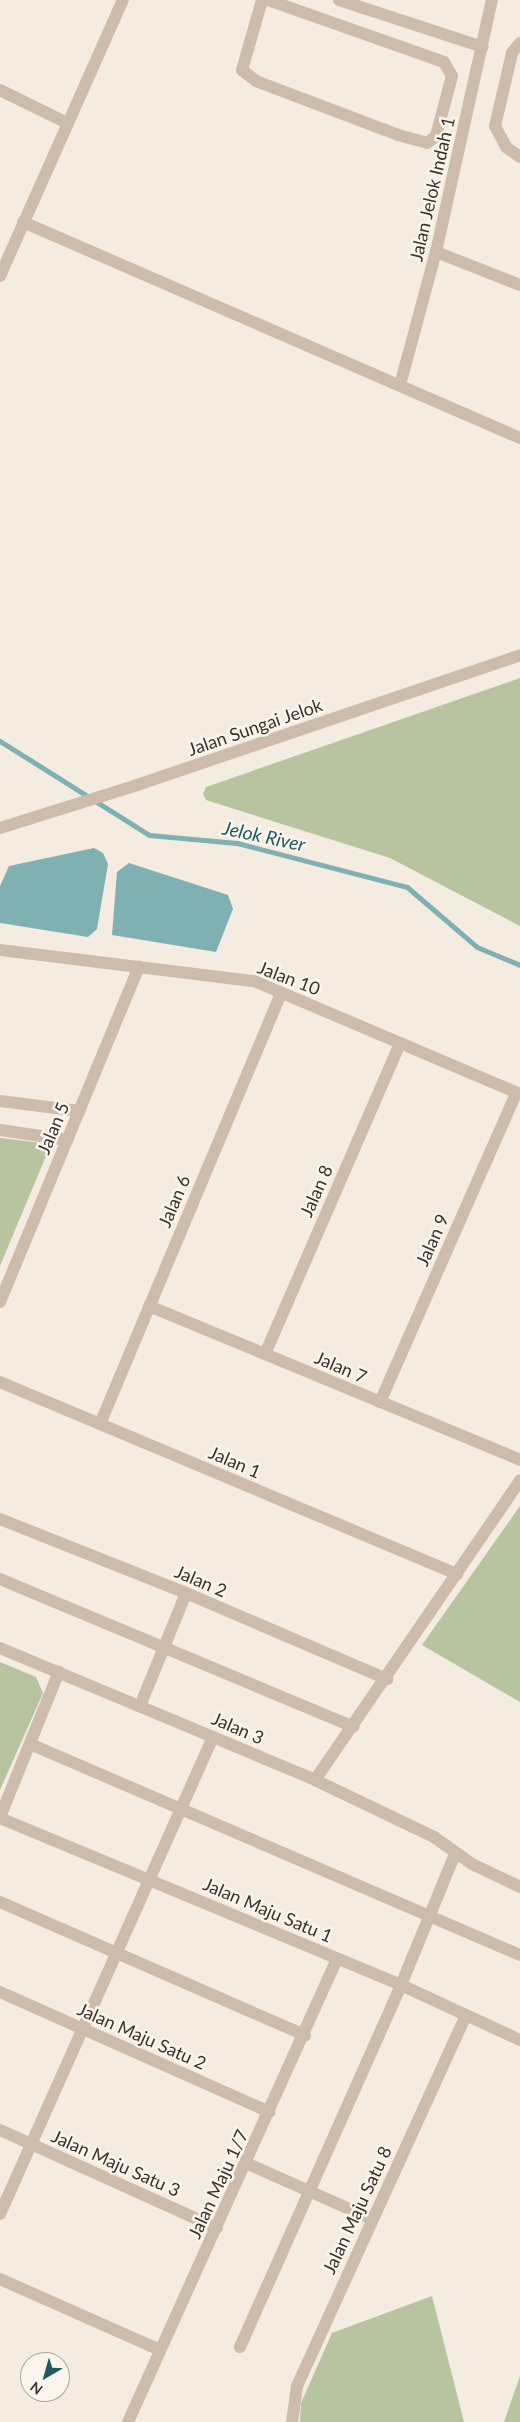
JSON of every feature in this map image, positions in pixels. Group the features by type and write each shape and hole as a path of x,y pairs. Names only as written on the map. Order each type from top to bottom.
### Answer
{"street":[{"path":"262,0 244,56 242,70 249,76 398,136 427,143 436,136 452,76 444,62 268,0"},
{"path":"339,0 483,47"},
{"name":"Jalan Jelok Indah 1","path":"400,384 436,252 492,0"},
{"path":"0,276 120,3"},
{"path":"520,43 512,53 495,126 506,147 520,157"},
{"path":"0,90 67,122"},
{"path":"23,222 400,384 520,438"},
{"path":"436,252 520,285"},
{"name":"Jalan Sungai Jelok","path":"0,828 137,786 520,656"},
{"name":"Jalan 10","path":"0,950 254,981 518,1094"},
{"name":"Jalan 5","path":"0,1302 139,967"},
{"name":"Jalan 6","path":"100,1424 281,992"},
{"name":"Jalan 8","path":"265,1354 400,1043"},
{"name":"Jalan 9","path":"380,1402 518,1094"},
{"path":"0,1101 79,1111"},
{"path":"0,1130 67,1140"},
{"name":"Jalan 7","path":"149,1306 520,1460"},
{"name":"Jalan 1","path":"0,1382 457,1574"},
{"path":"315,1780 387,1679 520,1481"},
{"name":"Jalan 2","path":"0,1519 186,1593 387,1679"},
{"path":"0,1578 163,1649 353,1727"},
{"path":"140,1706 186,1593"},
{"name":"Jalan 3","path":"0,1648 315,1780 434,1837 455,1854 520,1887"},
{"path":"0,1817 59,1672"},
{"path":"1,2206 31,2144 116,1950 213,1737"},
{"path":"30,1744 182,1807 520,1955"},
{"name":"Jalan Maju Satu 1","path":"0,1817 149,1878 337,1959 401,1984 520,2040"},
{"path":"240,2347 401,1984 455,1854"},
{"path":"0,1902 116,1950 305,2035"},
{"name":"Jalan Maju 1/7","path":"128,2422 305,2035 337,1959"},
{"name":"Jalan Maju Satu 2","path":"0,1992 270,2112"},
{"name":"Jalan Maju Satu 8","path":"292,2422 297,2386 466,2016"},
{"name":"Jalan Maju Satu 3","path":"0,2130 217,2228"},
{"path":"246,2163 372,2219"},
{"path":"0,2279 160,2350"}],"green space":[{"path":"520,678 520,926 390,858 206,800 203,794 206,787"},
{"path":"0,1138 51,1144 0,1266"},
{"path":"520,1506 520,1702 422,1645"},
{"path":"0,1662 36,1677 43,1693 0,1790"},
{"path":"432,2296 464,2422 300,2422 301,2403 332,2333"},
{"path":"520,2376 520,2422 504,2422"}],"water":[{"path":"94,848 103,853 108,864 97,929 88,937 0,923 0,886 9,866"},
{"path":"129,863 228,895 233,909 216,952 112,935 117,872"}],"waterway":[{"name":"Jelok River","path":"0,741 149,835 237,843 407,887 477,947 520,965"}]}
